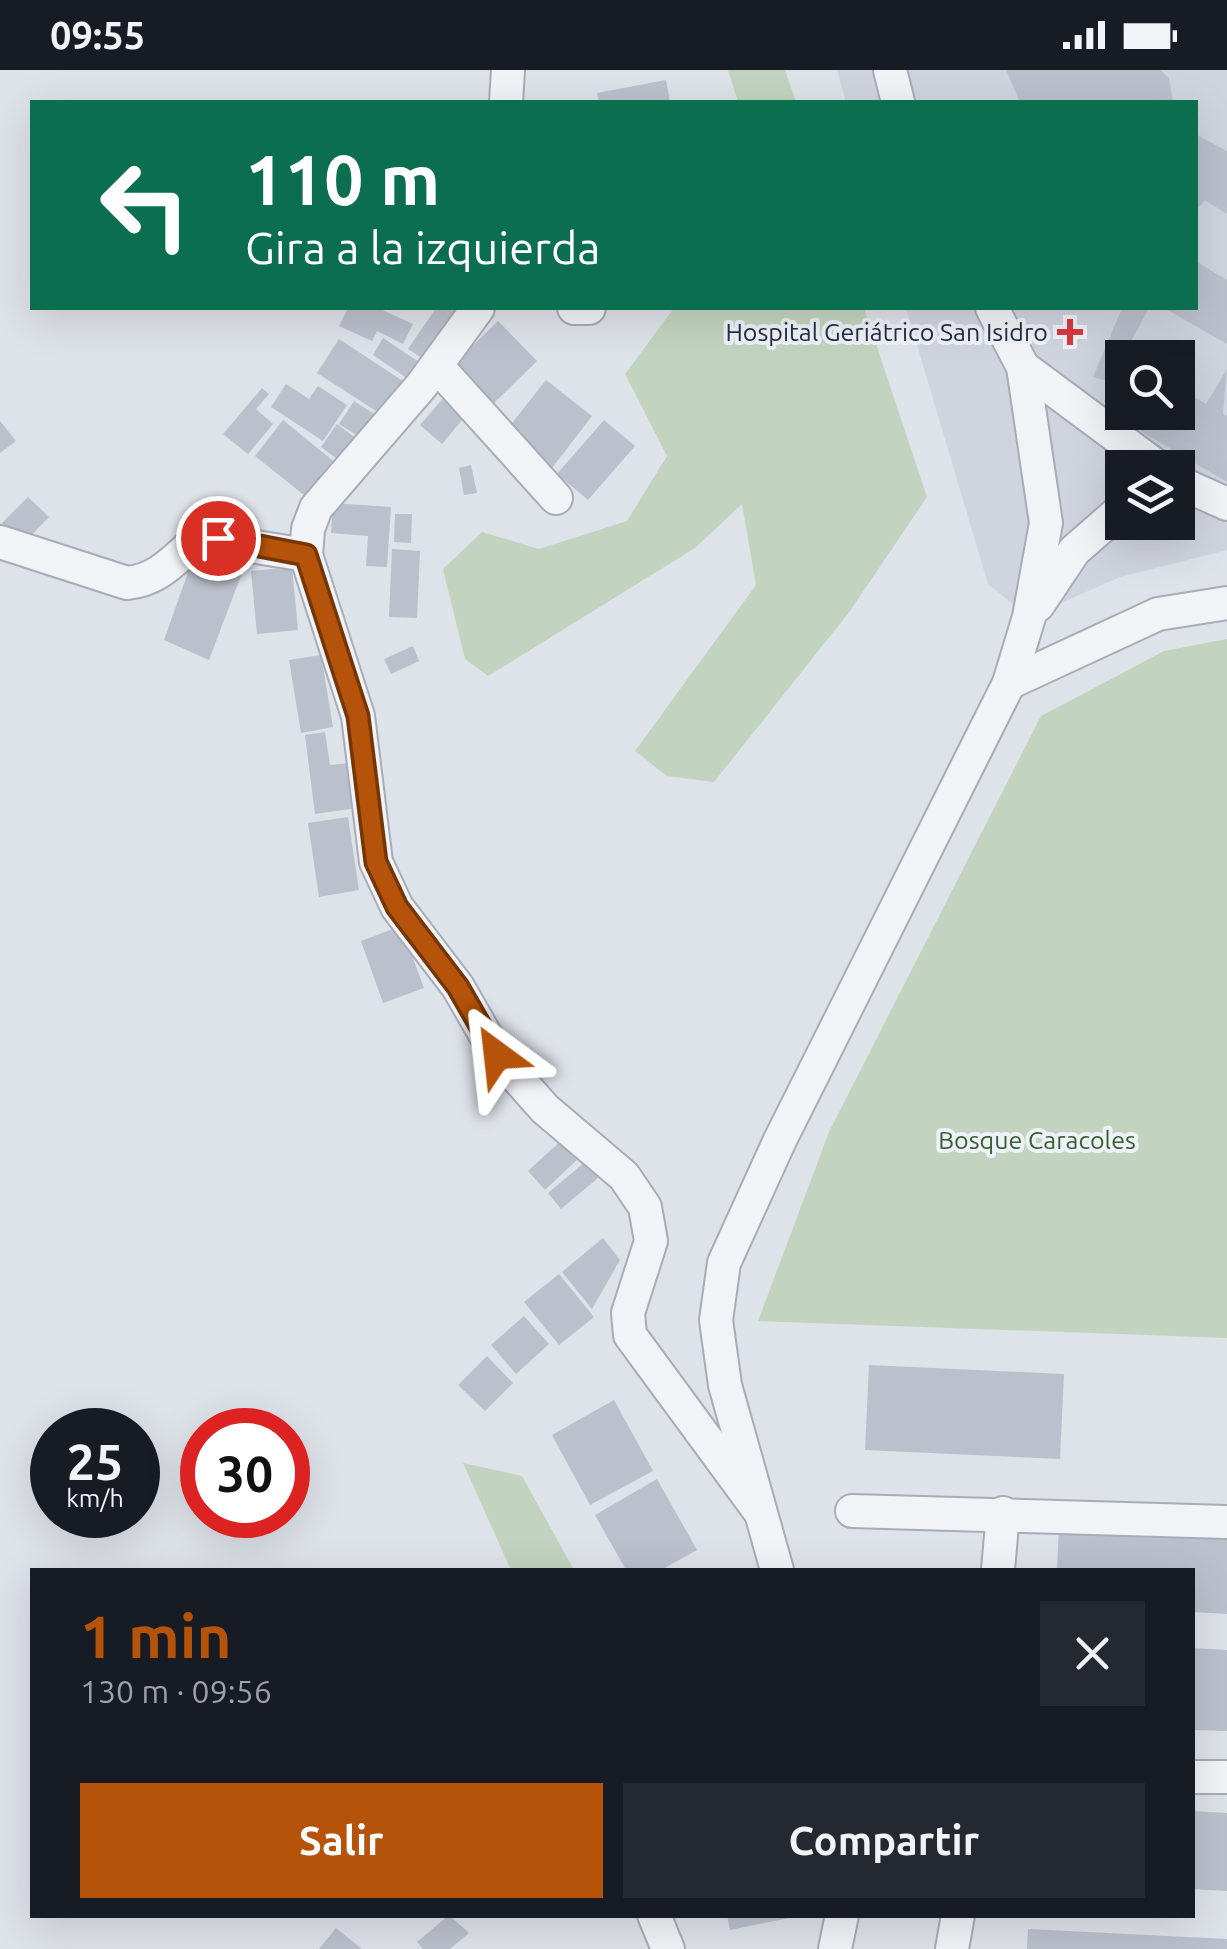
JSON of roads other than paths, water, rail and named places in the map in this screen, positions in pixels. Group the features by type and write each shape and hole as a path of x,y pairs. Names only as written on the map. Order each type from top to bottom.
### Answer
{"street":[{"path":"506,100 508,70"},
{"path":"890,70 898,100"},
{"path":"477,310 437,366 316,508 308,529 306,555 358,716 376,862 397,907 458,987 497,1055 545,1109 624,1176 644,1207 651,1242 628,1313 630,1336 760,1512"},
{"path":"776,1568 725,1384 716,1320 724,1262 780,1140 1010,683 1030,617 1046,523 1023,367 993,310"},
{"path":"437,366 556,498"},
{"path":"1023,367 1135,450"},
{"path":"1195,490 1227,504"},
{"path":"1030,617 1074,552 1105,524"},
{"path":"0,542 126,583 147,582 200,538 306,555"},
{"path":"1010,683 1158,614 1227,603"},
{"path":"852,1511 1227,1522"},
{"path":"998,1568 1003,1513"},
{"path":"1195,1777 1227,1777"},
{"path":"655,1918 668,1949"},
{"path":"835,1949 841,1918"},
{"path":"952,1949 957,1918"}],"place":[{"name":"Hospital Geriátrico San Isidro","path":"1070,332"}],"park label":[{"name":"Bosque Caracoles","path":"1037,1140"}]}
